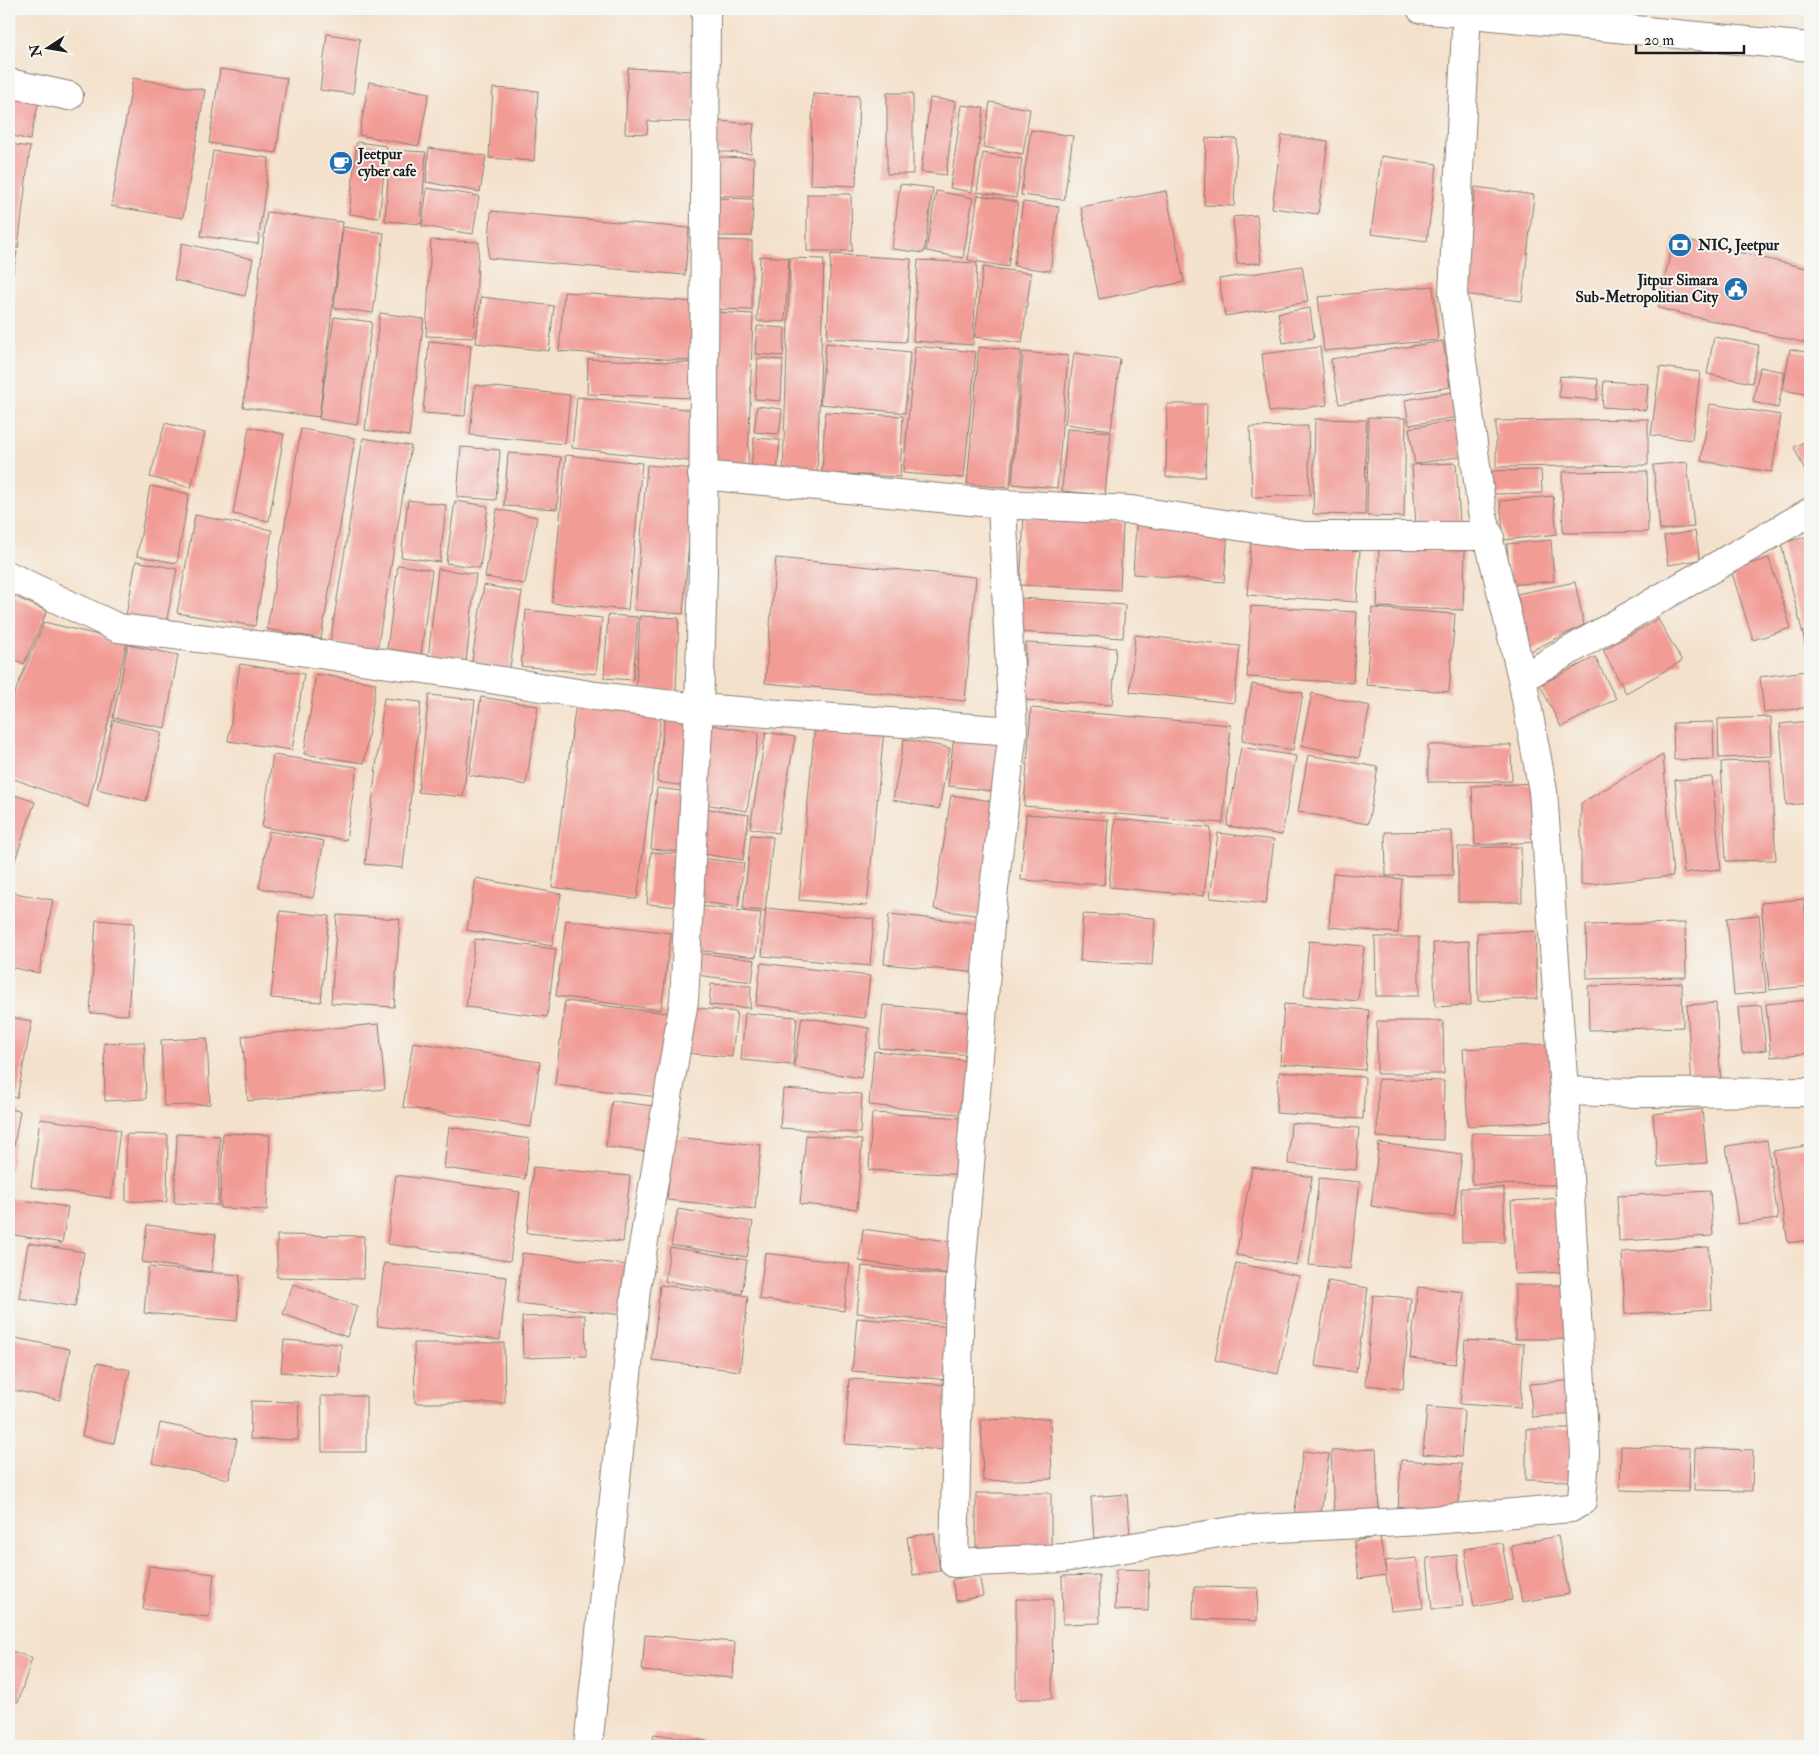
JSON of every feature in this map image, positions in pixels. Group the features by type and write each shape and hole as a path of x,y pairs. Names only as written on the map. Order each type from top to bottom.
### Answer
{"main road":[{"path":"588,1746 636,1289 684,1001 699,708 703,570 702,475 706,9"},
{"path":"1421,9 1466,11 1810,47"},
{"path":"1002,504 1012,731 991,913 960,1284 954,1563 1064,1558 1238,1530 1422,1521 1571,1508 1582,1501 1585,1453 1564,1091 1543,791 1522,678 1490,536 1482,511 1453,293 1466,11"},
{"path":"9,83 69,96"},
{"path":"702,475 1002,504 1131,510 1304,536 1490,536"},
{"path":"1522,678 1810,512"},
{"path":"9,576 118,628 278,648 596,696 699,708 1012,731"},
{"path":"1564,1091 1636,1093 1810,1092"}],"building":[{"path":"327,34 360,39 353,94 320,90"},
{"path":"628,68 696,71 693,122 648,121 647,134 625,133"},
{"path":"220,69 287,78 276,153 209,143"},
{"path":"133,78 205,90 183,218 111,206"},
{"path":"369,82 429,93 419,146 359,135"},
{"path":"9,85 41,92 30,140 9,135"},
{"path":"493,88 538,91 534,161 489,158"},
{"path":"887,93 913,93 913,174 887,174"},
{"path":"813,94 859,96 856,186 810,184"},
{"path":"930,98 955,101 946,175 921,172"},
{"path":"990,102 1030,109 1023,154 983,147"},
{"path":"962,105 984,108 972,192 950,188"},
{"path":"718,121 754,124 751,154 715,151"},
{"path":"1031,130 1073,136 1064,200 1021,195"},
{"path":"1282,135 1328,141 1318,214 1272,208"},
{"path":"1206,138 1237,139 1234,206 1204,205"},
{"path":"357,142 387,146 379,218 349,214"},
{"path":"9,144 30,147 18,248 9,247"},
{"path":"429,148 486,156 480,192 426,182"},
{"path":"390,150 426,152 421,224 385,221"},
{"path":"213,151 269,158 258,244 201,236"},
{"path":"983,153 1022,159 1016,198 977,192"},
{"path":"1381,156 1437,164 1427,241 1371,234"},
{"path":"718,157 754,158 753,196 717,196"},
{"path":"900,184 933,188 924,253 892,249"},
{"path":"1475,187 1534,195 1522,301 1462,294"},
{"path":"427,188 479,196 473,234 422,226"},
{"path":"936,191 973,198 963,258 926,251"},
{"path":"1166,191 1184,282 1099,299 1081,207"},
{"path":"807,194 851,194 852,251 807,251"},
{"path":"978,195 1018,202 1008,267 968,260"},
{"path":"717,198 753,199 752,236 716,236"},
{"path":"1023,202 1059,207 1050,271 1014,266"},
{"path":"491,211 689,228 685,275 488,258"},
{"path":"267,212 343,222 319,417 243,407"},
{"path":"1257,215 1261,263 1237,264 1233,217"},
{"path":"343,227 384,233 373,313 334,308"},
{"name":"Jitpur Simara Sub-Metropolitian City","path":"1674,237 1810,269 1810,344 1658,308"},
{"path":"431,240 479,242 474,338 426,336"},
{"path":"715,240 752,241 752,310 713,309"},
{"path":"182,243 253,259 245,296 174,280"},
{"path":"9,250 17,252 10,289 9,289"},
{"path":"831,254 911,259 906,342 827,338"},
{"path":"760,256 789,258 785,322 757,321"},
{"path":"790,258 824,259 817,475 783,474"},
{"path":"918,260 977,263 973,345 913,341"},
{"path":"1302,266 1308,302 1225,316 1219,279"},
{"path":"983,267 1031,273 1022,343 975,337"},
{"path":"1433,286 1438,340 1324,351 1318,297"},
{"path":"564,292 695,302 691,361 559,351"},
{"path":"481,297 554,306 549,351 476,343"},
{"path":"1310,308 1314,338 1283,343 1278,313"},
{"path":"714,312 753,314 748,466 710,464"},
{"path":"380,313 424,319 409,436 365,430"},
{"path":"334,317 372,322 357,425 319,419"},
{"path":"757,326 785,328 783,356 755,354"},
{"path":"1714,337 1759,345 1752,383 1707,374"},
{"path":"429,341 471,345 465,416 423,413"},
{"path":"1443,341 1450,387 1339,404 1331,359"},
{"path":"826,343 910,352 905,413 820,404"},
{"path":"915,346 976,352 964,478 903,473"},
{"path":"979,347 1021,351 1010,488 967,484"},
{"path":"1320,347 1327,405 1269,412 1262,354"},
{"path":"1790,349 1810,353 1810,395 1783,390"},
{"path":"1023,352 1068,356 1057,488 1012,484"},
{"path":"1074,353 1120,359 1111,430 1065,424"},
{"path":"758,358 783,360 781,401 755,399"},
{"path":"588,359 694,363 693,398 587,394"},
{"path":"1660,367 1700,372 1692,440 1651,435"},
{"path":"1760,367 1785,372 1778,408 1753,402"},
{"path":"1560,376 1598,379 1597,400 1559,397"},
{"path":"1604,381 1648,384 1646,410 1602,407"},
{"path":"475,385 570,395 565,444 470,435"},
{"path":"1453,392 1458,417 1409,425 1405,400"},
{"path":"577,397 695,410 689,461 572,448"},
{"path":"1167,404 1207,404 1205,477 1166,477"},
{"path":"1710,404 1781,415 1772,472 1701,461"},
{"path":"757,406 782,409 779,434 754,432"},
{"path":"825,412 903,416 900,477 822,473"},
{"path":"1368,417 1406,418 1404,517 1367,516"},
{"path":"1315,419 1366,420 1365,515 1313,514"},
{"path":"1648,419 1648,465 1496,467 1496,421"},
{"path":"1457,420 1463,456 1415,464 1409,428"},
{"path":"165,423 205,433 191,488 150,477"},
{"path":"1308,426 1310,495 1252,497 1250,427"},
{"path":"249,427 284,434 269,521 233,514"},
{"path":"301,429 355,438 321,639 267,629"},
{"path":"1067,429 1111,432 1105,495 1062,491"},
{"path":"363,438 411,446 377,651 330,643"},
{"path":"754,438 780,440 777,473 751,470"},
{"path":"1810,439 1810,482 1794,447"},
{"path":"461,447 500,450 496,500 457,497"},
{"path":"508,453 561,457 557,509 504,506"},
{"path":"566,455 642,463 628,610 552,603"},
{"path":"1687,462 1694,527 1660,530 1653,465"},
{"path":"1456,463 1460,522 1416,525 1412,465"},
{"path":"647,465 695,469 683,614 635,610"},
{"path":"1541,470 1542,493 1493,494 1492,471"},
{"path":"1647,471 1648,532 1563,533 1562,472"},
{"path":"150,486 189,494 177,563 137,556"},
{"path":"1553,496 1557,534 1504,540 1500,501"},
{"path":"408,500 446,505 440,562 401,557"},
{"path":"455,501 488,506 480,568 446,563"},
{"path":"497,509 537,517 525,584 485,577"},
{"path":"195,515 272,530 255,626 177,613"},
{"path":"1024,518 1123,523 1120,590 1020,585"},
{"path":"1136,525 1228,532 1224,582 1133,574"},
{"path":"1695,531 1700,560 1668,565 1664,536"},
{"path":"1810,536 1810,646 1806,647 1781,543"},
{"path":"1551,540 1554,581 1510,585 1507,544"},
{"path":"1251,542 1360,549 1357,602 1247,595"},
{"path":"1379,549 1465,551 1463,610 1377,607"},
{"path":"776,558 976,577 965,701 765,683"},
{"path":"1769,558 1791,628 1753,640 1731,570"},
{"path":"136,561 177,569 165,628 125,621"},
{"path":"398,565 432,570 421,654 387,649"},
{"path":"438,569 476,574 466,662 428,658"},
{"path":"1575,582 1584,625 1529,652 1517,594"},
{"path":"484,585 522,592 509,673 471,666"},
{"path":"11,595 47,611 24,664 9,657 9,601"},
{"path":"1019,598 1125,605 1123,638 1017,632"},
{"path":"1251,606 1357,612 1353,683 1247,677"},
{"path":"1372,608 1455,614 1449,692 1366,685"},
{"path":"526,610 602,618 596,674 521,666"},
{"path":"608,615 638,617 633,680 604,678"},
{"path":"640,616 679,618 676,691 636,688"},
{"path":"1658,619 1682,661 1626,693 1603,650"},
{"path":"44,622 127,642 88,807 9,777 9,707"},
{"path":"1135,635 1240,646 1234,703 1130,692"},
{"path":"1026,643 1116,648 1112,705 1023,700"},
{"path":"128,645 178,655 165,728 113,718"},
{"path":"1595,657 1616,699 1561,727 1540,685"},
{"path":"240,664 304,674 292,750 228,741"},
{"path":"1806,671 1810,707 1764,713 1760,677"},
{"path":"316,674 376,683 364,763 304,754"},
{"path":"1252,684 1303,693 1293,750 1242,741"},
{"path":"1312,693 1370,706 1359,758 1301,745"},
{"path":"429,695 475,700 463,797 418,792"},
{"path":"481,697 538,706 526,785 469,775"},
{"path":"384,698 421,702 403,868 365,864"},
{"path":"576,702 661,714 637,899 552,887"},
{"path":"666,708 695,711 686,786 657,782"},
{"path":"1031,708 1231,725 1223,823 1024,806"},
{"path":"1771,717 1772,756 1719,758 1718,719"},
{"path":"113,720 162,732 146,801 97,789"},
{"path":"1810,721 1810,803 1786,805 1780,724"},
{"path":"1713,722 1714,759 1674,760 1673,723"},
{"path":"815,724 884,730 867,906 799,900"},
{"path":"712,725 759,733 747,811 699,803"},
{"path":"766,732 795,737 778,833 750,828"},
{"path":"954,736 1006,742 1000,792 948,786"},
{"path":"904,739 950,748 939,809 893,800"},
{"path":"1428,745 1511,745 1512,781 1428,782"},
{"path":"1241,747 1296,756 1282,835 1227,826"},
{"path":"273,755 357,767 346,840 262,827"},
{"path":"1308,755 1378,767 1368,824 1298,812"},
{"path":"1663,755 1673,876 1581,885 1581,803"},
{"path":"1770,760 1776,860 1726,861 1721,762"},
{"path":"1712,777 1721,869 1684,873 1675,780"},
{"path":"1535,783 1539,842 1475,845 1472,786"},
{"path":"657,788 689,792 683,852 651,849"},
{"path":"9,793 35,802 9,878"},
{"path":"951,795 998,802 981,916 934,909"},
{"path":"703,808 749,815 743,860 696,853"},
{"path":"1026,814 1108,820 1104,885 1021,880"},
{"path":"1115,819 1211,828 1204,896 1109,887"},
{"path":"269,831 324,841 313,898 259,888"},
{"path":"1452,831 1453,875 1386,876 1385,832"},
{"path":"1218,833 1274,840 1266,904 1210,898"},
{"path":"751,835 773,837 765,911 743,909"},
{"path":"1458,847 1521,847 1522,902 1458,902"},
{"path":"651,852 684,854 680,907 647,904"},
{"path":"699,858 744,863 738,907 694,901"},
{"path":"1333,873 1402,879 1398,933 1329,927"},
{"path":"476,878 561,894 552,946 467,930"},
{"path":"9,892 53,900 39,973 9,967"},
{"path":"1804,899 1810,986 1769,990 1761,903"},
{"path":"700,906 761,913 756,957 695,950"},
{"path":"766,908 874,919 870,966 762,956"},
{"path":"280,911 329,916 321,1002 271,998"},
{"path":"889,914 985,924 980,973 884,964"},
{"path":"1083,914 1155,918 1152,965 1080,961"},
{"path":"337,915 400,919 394,1007 331,1003"},
{"path":"1759,915 1766,992 1734,995 1727,918"},
{"path":"96,920 134,923 128,1015 90,1013"},
{"path":"566,920 671,933 661,1010 556,996"},
{"path":"1685,923 1686,977 1587,979 1586,925"},
{"path":"1535,931 1537,999 1478,1001 1477,933"},
{"path":"1375,937 1419,937 1419,996 1376,996"},
{"path":"475,939 556,949 547,1017 466,1007"},
{"path":"1309,941 1364,946 1358,1001 1304,996"},
{"path":"1469,941 1471,1005 1435,1007 1433,943"},
{"path":"690,952 755,960 752,982 688,974"},
{"path":"761,963 870,976 865,1018 756,1005"},
{"path":"1682,983 1683,1027 1589,1030 1588,986"},
{"path":"711,984 751,986 750,1008 709,1005"},
{"path":"1810,1000 1810,1053 1771,1057 1766,1004"},
{"path":"565,1001 668,1013 659,1097 555,1085"},
{"path":"1716,1003 1721,1085 1692,1087 1687,1005"},
{"path":"1284,1004 1369,1010 1365,1070 1280,1064"},
{"path":"883,1005 977,1013 973,1055 879,1048"},
{"path":"1761,1005 1766,1050 1742,1053 1738,1007"},
{"path":"689,1007 737,1012 732,1057 685,1053"},
{"path":"745,1013 797,1017 793,1065 741,1060"},
{"path":"9,1017 32,1021 17,1098 9,1096"},
{"path":"802,1017 869,1028 861,1078 794,1067"},
{"path":"1377,1021 1443,1021 1444,1074 1377,1074"},
{"path":"379,1024 385,1089 248,1101 242,1036"},
{"path":"207,1038 210,1104 164,1106 161,1040"},
{"path":"144,1042 146,1099 105,1101 104,1043"},
{"path":"413,1042 540,1062 531,1127 403,1107"},
{"path":"1550,1044 1555,1121 1468,1126 1463,1049"},
{"path":"874,1051 972,1061 967,1115 869,1105"},
{"path":"1279,1072 1365,1077 1363,1119 1276,1113"},
{"path":"1378,1079 1444,1081 1443,1140 1377,1137"},
{"path":"783,1089 862,1094 860,1133 780,1128"},
{"path":"612,1101 654,1106 649,1152 606,1147"},
{"path":"9,1109 20,1111 10,1170 9,1170"},
{"path":"1702,1109 1707,1163 1658,1167 1653,1114"},
{"path":"872,1113 969,1118 966,1175 869,1170"},
{"path":"40,1119 120,1130 111,1198 31,1187"},
{"path":"1291,1123 1359,1128 1356,1170 1288,1164"},
{"path":"449,1127 530,1139 525,1179 444,1168"},
{"path":"223,1133 270,1135 267,1210 220,1208"},
{"path":"1472,1133 1558,1134 1558,1185 1472,1184"},
{"path":"126,1134 168,1135 167,1202 126,1201"},
{"path":"177,1134 220,1136 218,1205 174,1203"},
{"path":"806,1135 862,1140 857,1209 800,1204"},
{"path":"673,1137 761,1145 755,1209 667,1200"},
{"path":"1767,1140 1778,1219 1738,1224 1726,1146"},
{"path":"1379,1143 1462,1154 1454,1217 1371,1206"},
{"path":"1810,1145 1810,1240 1788,1243 1773,1151"},
{"path":"533,1167 630,1176 623,1242 527,1233"},
{"path":"1252,1167 1312,1177 1297,1265 1236,1255"},
{"path":"396,1175 520,1192 510,1261 387,1244"},
{"path":"1319,1178 1360,1182 1350,1269 1309,1265"},
{"path":"1461,1188 1504,1188 1504,1242 1462,1242"},
{"path":"1710,1191 1713,1236 1619,1241 1617,1196"},
{"path":"9,1198 68,1207 62,1243 9,1234"},
{"path":"1564,1198 1567,1272 1515,1274 1511,1201"},
{"path":"678,1209 753,1222 747,1257 671,1245"},
{"path":"147,1225 216,1234 211,1272 142,1262"},
{"path":"863,1229 954,1242 949,1274 859,1261"},
{"path":"277,1235 364,1236 363,1279 277,1277"},
{"path":"28,1243 84,1252 75,1307 19,1298"},
{"path":"670,1247 747,1260 742,1294 665,1281"},
{"path":"1709,1247 1712,1309 1625,1314 1622,1252"},
{"path":"522,1253 628,1265 623,1315 517,1303"},
{"path":"765,1253 850,1264 844,1311 759,1299"},
{"path":"384,1263 507,1277 500,1340 377,1326"},
{"path":"1236,1263 1299,1276 1278,1374 1215,1360"},
{"path":"862,1266 955,1276 949,1323 857,1313"},
{"path":"148,1267 240,1275 237,1321 144,1313"},
{"path":"1328,1281 1368,1288 1356,1372 1315,1366"},
{"path":"293,1284 357,1306 347,1337 283,1314"},
{"path":"660,1285 748,1296 740,1371 652,1360"},
{"path":"1515,1285 1567,1285 1568,1339 1515,1339"},
{"path":"1418,1287 1464,1292 1456,1364 1410,1358"},
{"path":"1373,1295 1411,1298 1403,1389 1365,1385"},
{"path":"585,1315 586,1356 523,1358 522,1317"},
{"path":"857,1318 953,1327 948,1380 852,1371"},
{"path":"10,1337 70,1349 60,1400 9,1389"},
{"path":"284,1340 341,1344 339,1377 281,1372"},
{"path":"1465,1340 1524,1344 1520,1408 1460,1404"},
{"path":"414,1343 504,1343 505,1403 415,1403"},
{"path":"97,1363 130,1370 114,1443 82,1436"},
{"path":"849,1379 951,1385 947,1450 845,1444"},
{"path":"1576,1380 1578,1414 1532,1417 1530,1384"},
{"path":"321,1396 366,1396 366,1452 322,1452"},
{"path":"251,1401 299,1402 298,1440 250,1439"},
{"path":"1427,1407 1464,1410 1461,1457 1423,1454"},
{"path":"1050,1418 1052,1479 983,1481 981,1420"},
{"path":"160,1423 237,1439 229,1479 152,1463"},
{"path":"1526,1429 1571,1429 1571,1481 1526,1480"},
{"path":"1621,1446 1690,1448 1689,1492 1620,1490"},
{"path":"1695,1448 1753,1450 1752,1491 1694,1490"},
{"path":"1376,1449 1379,1512 1334,1514 1331,1451"},
{"path":"1303,1451 1329,1454 1319,1529 1293,1525"},
{"path":"1401,1460 1462,1464 1458,1515 1398,1511"},
{"path":"976,1493 1051,1493 1051,1547 976,1547"},
{"path":"1127,1494 1130,1535 1094,1538 1091,1497"},
{"path":"934,1533 940,1571 913,1575 907,1537"},
{"path":"1558,1536 1569,1594 1522,1602 1511,1545"},
{"path":"1380,1537 1386,1573 1385,1561 1417,1558 1423,1608 1391,1611 1386,1575 1359,1579 1354,1541"},
{"path":"1502,1543 1512,1600 1474,1607 1464,1549"},
{"path":"1457,1555 1463,1606 1432,1609 1427,1558"},
{"path":"149,1566 214,1574 209,1617 143,1609"},
{"path":"1116,1569 1149,1570 1148,1611 1115,1610"},
{"path":"979,1574 983,1596 956,1601 952,1580"},
{"path":"1099,1575 1100,1623 1063,1624 1062,1576"},
{"path":"1194,1587 1258,1588 1257,1621 1193,1619"},
{"path":"1016,1599 1053,1599 1052,1699 1016,1699"},
{"path":"645,1635 735,1642 733,1678 642,1671"},
{"path":"9,1650 32,1658 18,1702 9,1699"},
{"path":"654,1734 737,1745 737,1746 652,1746"}],"place":[{"name":"Jeetpur cyber cafe","path":"341,163"},
{"name":"NIC, Jeetpur","path":"1680,245"},
{"name":"Jitpur Simara Sub-Metropolitian City","path":"1736,289"}]}
